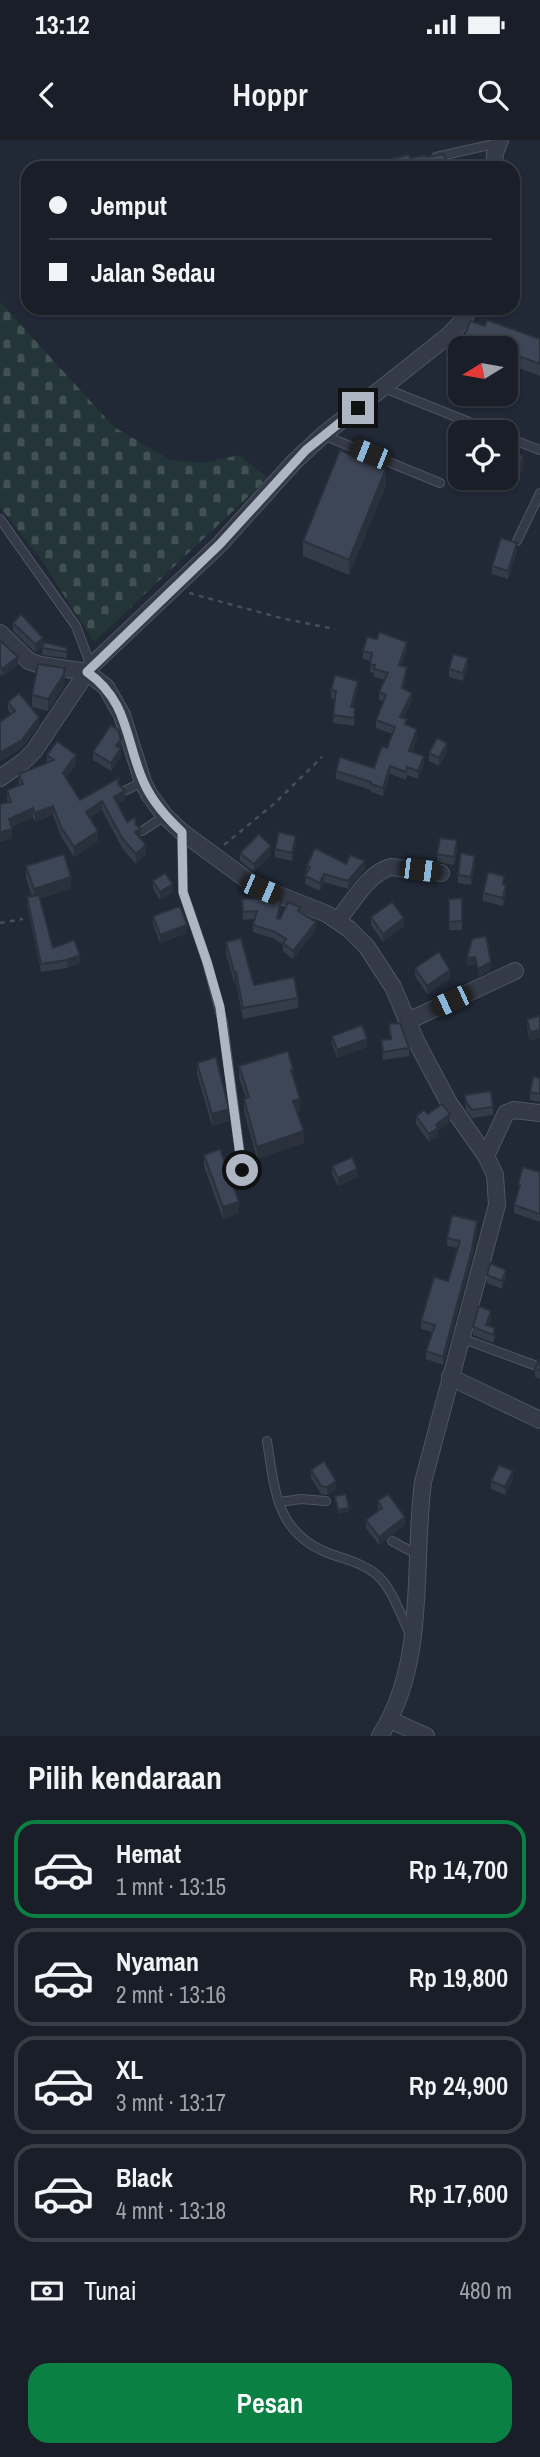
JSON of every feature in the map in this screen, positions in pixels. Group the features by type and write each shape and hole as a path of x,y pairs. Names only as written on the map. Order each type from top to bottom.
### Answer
{"street":[{"path":"495,161 499,142"},
{"path":"0,778 34,751 89,669 175,589 246,517 294,462 323,435 449,335 466,315"},
{"path":"0,633 25,659 34,663 89,669 100,681 112,695 131,741 143,782 165,816 182,832 254,885 338,920 367,947 384,970 416,1041 449,1103 486,1156 495,1175 498,1205 423,1482 414,1642 407,1673 390,1720 380,1736"},
{"path":"338,920 384,869 391,867 442,873"},
{"path":"408,1021 515,971"},
{"path":"486,1156 506,1113 514,1110 540,1112"},
{"path":"450,1377 540,1420"},
{"path":"390,1720 426,1736"}],"lane":[{"path":"427,159 499,142"},
{"path":"384,388 464,420"},
{"path":"323,435 440,483"},
{"path":"518,442 540,450"},
{"path":"517,541 540,493"},
{"path":"0,519 76,626 89,669"},
{"path":"124,791 143,782"},
{"path":"142,831 165,816"},
{"path":"182,832 183,892 217,992 242,1170"},
{"path":"461,1338 534,1366"},
{"path":"267,1441 283,1518 307,1542 325,1552 351,1560 378,1576 414,1642"},
{"path":"279,1502 301,1499 326,1501"},
{"path":"392,1541 418,1555"}],"path":[{"path":"175,589 281,618 335,629"},
{"path":"213,854 275,803 322,757"},
{"path":"0,923 23,919"}],"green space":[{"path":"0,302 114,427 171,460 203,463 239,455 268,478 94,642 42,561 0,507"}],"building":[{"path":"444,154 446,161 390,159 409,155 410,158"},
{"path":"487,320 540,339 540,364 518,356 518,336 465,335 470,321 485,326"},
{"path":"340,450 386,469 349,560 303,541"},
{"path":"518,454 523,456 518,468"},
{"path":"501,538 517,543 508,571 492,566"},
{"path":"21,614 43,638 35,644 13,623"},
{"path":"379,632 407,642 399,665 407,667 402,688 412,693 400,717 407,719 405,724 417,729 409,751 424,756 418,771 407,767 406,772 390,766 383,788 336,771 340,757 374,768 382,746 387,748 395,727 376,720 386,695 379,692 388,673 374,669 375,665 370,664 372,653 363,651 367,637 377,639"},
{"path":"0,640 18,657 2,669 0,666"},
{"path":"44,642 67,648 67,652 42,648"},
{"path":"453,654 468,658 463,673 449,669"},
{"path":"38,664 65,668 48,699 32,695"},
{"path":"335,675 358,681 351,707 355,708 354,718 333,715 336,691 331,690"},
{"path":"19,693 39,717 22,740 0,753 0,722 15,711 8,702"},
{"path":"111,725 118,730 121,739 116,746 121,748 111,763 93,752"},
{"path":"437,738 447,743 439,758 429,753"},
{"path":"57,741 76,755 63,773 80,800 119,778 118,784 125,791 114,797 127,822 135,817 136,825 141,829 135,832 146,845 136,854 122,838 102,801 86,812 98,831 74,847 61,827 53,806 35,813 33,808 9,819 12,829 0,832 0,804 11,802 7,790 23,784 19,774 54,760 47,755"},
{"path":"279,832 296,836 292,853 275,849"},
{"path":"259,834 271,846 254,864 240,853"},
{"path":"440,838 457,840 454,857 437,854"},
{"path":"315,848 346,864 350,855 365,861 348,881 324,874 320,883 305,876"},
{"path":"461,853 475,856 471,877 458,875"},
{"path":"64,854 71,877 34,889 26,866"},
{"path":"488,872 504,876 503,884 506,885 503,898 483,893"},
{"path":"165,873 173,884 160,892 153,881"},
{"path":"262,894 281,900 277,918 280,919 288,902 300,907 298,911 316,922 293,951 283,943 286,939 275,932 253,925 257,911 243,912 242,899 261,898"},
{"path":"39,895 53,948 74,940 80,955 41,964 27,897"},
{"path":"462,898 462,921 449,922 449,899"},
{"path":"392,902 404,918 383,934 371,917"},
{"path":"180,906 187,925 160,935 153,916"},
{"path":"486,936 491,962 478,969 475,957 467,958 472,939"},
{"path":"241,938 254,985 294,977 298,998 243,1008 236,972 226,942"},
{"path":"439,952 450,970 427,986 415,968"},
{"path":"540,1016 540,1030 530,1032 527,1019"},
{"path":"400,1023 409,1048 383,1052 381,1040 391,1039 389,1024"},
{"path":"362,1025 367,1039 337,1050 332,1036"},
{"path":"288,1051 300,1099 293,1101 304,1131 257,1147 244,1099 249,1097 239,1066"},
{"path":"216,1057 229,1109 212,1114 197,1063"},
{"path":"533,1077 540,1078 540,1094 530,1092"},
{"path":"491,1091 493,1107 472,1110 466,1102 465,1095"},
{"path":"442,1104 450,1114 429,1134 416,1116 424,1110 428,1114"},
{"path":"220,1149 239,1202 223,1207 204,1155"},
{"path":"352,1157 357,1169 338,1178 332,1166"},
{"path":"523,1167 540,1172 540,1214 514,1205"},
{"path":"452,1215 477,1221 443,1357 426,1351 435,1325 421,1321 434,1277 448,1281 460,1241 447,1238"},
{"path":"490,1263 506,1270 502,1281 487,1275"},
{"path":"479,1306 491,1311 486,1325 495,1328 493,1335 473,1327"},
{"path":"324,1461 336,1481 327,1487 321,1486 311,1470"},
{"path":"499,1465 513,1471 505,1487 491,1481"},
{"path":"346,1494 349,1508 338,1510 335,1496"},
{"path":"388,1494 405,1517 379,1537 366,1520 382,1508 378,1501"}],"route":[{"path":"242,1170 217,992 183,892 182,832 154,802 143,782 122,715 112,695 100,681 87,672 220,544 306,450 358,408"}]}
